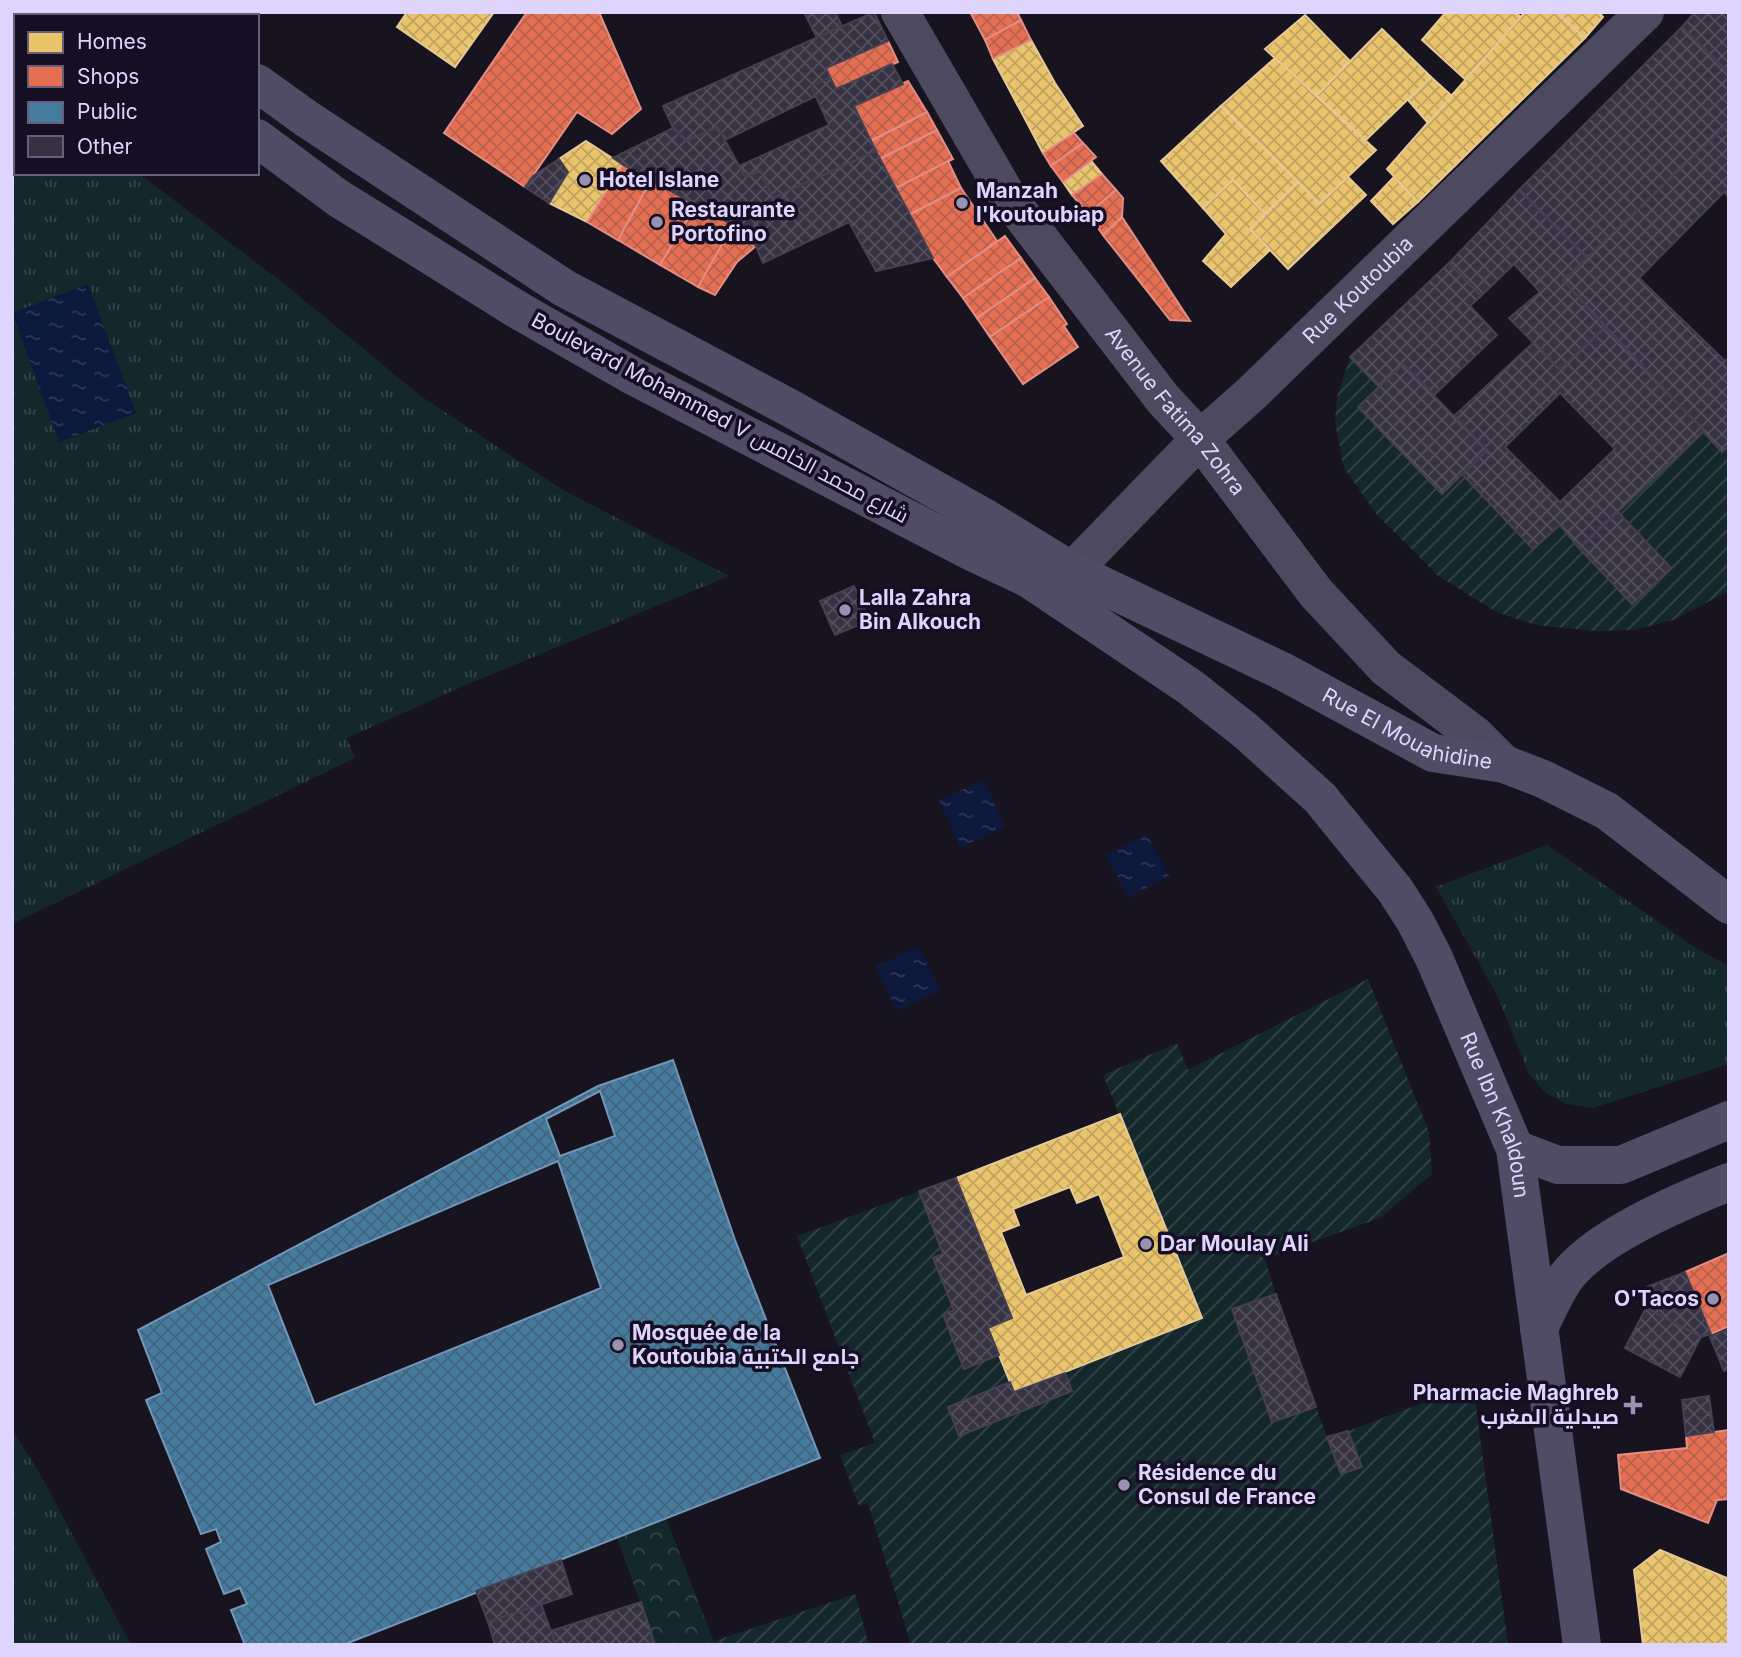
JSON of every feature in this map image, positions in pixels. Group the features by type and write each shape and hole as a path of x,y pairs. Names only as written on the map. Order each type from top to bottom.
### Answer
{"main road":[{"name":"Boulevard Mohammed V شارع محمد الخامس","path":"259,84 307,120 564,288 788,407 984,517 1072,571"},
{"name":"Boulevard Mohammed V شارع محمد الخامس","path":"259,139 338,198 518,310 632,376 966,549 1030,579 1191,687"},
{"name":"Rue El Mouahidine","path":"1072,571 1284,672 1433,753 1504,764 1543,779 1607,811 1729,905"},
{"name":"Rue Ibn Khaldoun","path":"1191,687 1247,732 1320,798 1395,890 1434,957 1515,1149 1563,1487 1582,1645"},
{"path":"1515,1149 1558,1165 1621,1165 1729,1120"},
{"path":"1539,1328 1564,1279 1595,1249 1672,1204 1729,1182"}],"street":[{"name":"Avenue Fatima Zohra","path":"900,12 1007,196 1163,399 1200,439 1315,593 1386,668 1475,735 1504,764"},
{"name":"Rue Koutoubia","path":"1072,571 1200,439 1251,394 1645,12"}],"green space":[{"path":"12,70 14,175 141,175 282,282 422,397 563,490 729,576 466,685 347,738 355,758 12,924"},
{"path":"1350,357 1379,387 1359,408 1442,493 1462,474 1533,549 1560,525 1632,604 1671,568 1618,512 1704,431 1722,452 1729,446 1729,591 1673,620 1634,630 1595,631 1536,625 1496,612 1437,575 1377,515 1344,468 1335,423 1337,397"},
{"path":"1547,845 1696,948 1729,966 1729,1064 1593,1108 1567,1104 1546,1093 1529,1074 1497,995 1436,887"},
{"path":"1368,979 1429,1132 1432,1174 1380,1218 1265,1259 1276,1294 1232,1310 1272,1422 1316,1407 1341,1474 1362,1467 1348,1431 1473,1384 1508,1645 911,1645 868,1503 859,1506 840,1455 875,1443 797,1236 956,1178 1012,1318 988,1328 1014,1392 1202,1318 1103,1075 1177,1043 1188,1070"},
{"path":"12,1429 44,1481 131,1645 12,1645"},
{"path":"666,1518 715,1645 655,1645 617,1537"},
{"path":"855,1594 869,1645 715,1645 714,1641"}],"water":[{"path":"88,284 136,413 59,442 12,313"},
{"path":"984,780 1005,827 960,848 939,800"},
{"path":"1147,834 1169,876 1128,898 1106,855"},
{"path":"918,946 940,990 897,1011 875,967"}],"building: Homes":[{"path":"407,12 494,12 455,67 397,27"},
{"path":"1446,12 1515,12 1521,17 1466,80 1422,40"},
{"path":"1525,12 1556,12 1585,38 1418,202 1387,169"},
{"path":"1556,12 1599,12 1603,17 1585,38"},
{"path":"1305,15 1350,61 1316,96 1265,49"},
{"path":"1382,29 1431,77 1366,140 1316,96"},
{"path":"1031,40 1083,126 1043,153 993,59"},
{"path":"1275,58 1376,150 1319,204 1221,106"},
{"path":"1431,77 1452,96 1428,123 1408,100"},
{"path":"1221,106 1298,182 1265,214 1233,180 1203,208 1161,161"},
{"path":"586,141 623,165 587,222 549,203 568,172 559,159"},
{"path":"1092,162 1102,174 1072,195 1063,182"},
{"path":"1348,177 1366,195 1288,269 1250,229 1298,182 1319,204"},
{"path":"1394,177 1418,202 1393,224 1371,201"},
{"path":"1233,180 1265,214 1250,229 1270,250 1231,287 1203,261 1226,234 1203,208"},
{"name":"Dar Moulay Ali","path":"1120,1114 1202,1318 1014,1392 988,1328 1012,1318 956,1178","holes":["1070,1187 1077,1203 1099,1194 1124,1257 1026,1295 1001,1232 1019,1225 1013,1209"]},
{"path":"1660,1550 1729,1579 1729,1645 1643,1645 1634,1570"}],"building: Shops":[{"path":"527,12 599,12 641,109 612,134 577,112 525,187 444,133"},
{"path":"970,12 1017,12 1021,20 985,40"},
{"path":"1021,20 1031,40 993,59 985,40"},
{"path":"888,41 898,62 836,89 826,68"},
{"path":"908,81 927,112 871,141 854,106"},
{"path":"927,112 937,130 880,159 871,141"},
{"path":"937,130 953,159 896,188 880,159"},
{"path":"1074,133 1083,143 1051,166 1043,153"},
{"path":"1083,143 1096,157 1063,182 1051,166"},
{"path":"948,161 961,188 909,215 896,188"},
{"path":"623,165 651,180 618,240 587,222"},
{"path":"1102,174 1116,190 1088,214 1072,195"},
{"path":"651,180 696,205 660,265 618,240"},
{"path":"961,188 997,241 947,277 909,215"},
{"path":"1116,190 1123,198 1122,217 1103,235 1088,214"},
{"path":"696,205 733,225 698,287 660,265"},
{"path":"1122,217 1190,321 1170,320 1103,235"},
{"path":"733,225 751,235 756,246 737,262 715,295 698,287"},
{"path":"1005,236 1021,258 963,298 947,277"},
{"path":"1021,258 1035,278 977,318 963,298"},
{"path":"1035,278 1049,297 990,337 977,318"},
{"path":"1049,297 1078,347 1023,384 990,337"},
{"name":"O'Tacos","path":"1729,1253 1729,1326 1711,1334 1685,1272"},
{"path":"1729,1430 1729,1499 1717,1500 1708,1523 1621,1489 1618,1455 1687,1448 1686,1436"}],"building: Public":[{"name":"Mosquée de la Koutoubia جامع الكتبية","path":"673,1060 735,1240 820,1458 343,1645 245,1645 231,1610 247,1604 240,1588 224,1594 206,1549 221,1542 216,1529 201,1534 146,1400 162,1393 138,1330 598,1086","holes":["600,1091 615,1136 560,1156 546,1119","558,1161 601,1288 315,1405 268,1285"]}],"building: Other":[{"path":"804,12 835,12 842,26 817,38"},
{"path":"874,12 888,41 826,68 830,77 811,86 816,96 725,140 718,127 686,141 673,128 663,106"},
{"path":"1695,12 1729,12 1729,73 1682,27"},
{"path":"1682,27 1729,73 1729,123 1587,258 1519,190"},
{"path":"892,64 903,84 854,106 876,151 773,198 760,171 745,177 739,166 829,125 811,86 830,77 836,89"},
{"path":"1729,123 1729,197 1724,192 1639,278 1725,361 1729,358 1729,446 1722,452 1563,280"},
{"path":"718,127 745,177 760,171 773,198 876,151 933,258 876,271 849,222 763,263 751,235 613,158 673,128 686,141"},
{"path":"559,159 568,172 549,203 525,187 533,176"},
{"path":"1519,190 1587,258 1563,280 1605,327 1560,370 1509,318 1540,292 1514,264 1481,296 1449,263"},
{"path":"1449,263 1481,296 1470,306 1497,335 1434,395 1403,364 1379,387 1350,357"},
{"path":"1605,327 1704,431 1579,548 1560,525 1533,549 1462,474 1487,450 1454,416 1534,342 1560,370","holes":["1560,393 1615,449 1560,502 1505,447"]},
{"path":"1403,364 1487,450 1442,494 1358,407"},
{"path":"1618,512 1671,568 1632,604 1579,548"},
{"name":"Lalla Zahra Bin Alkouch","path":"854,586 870,620 835,635 820,601"},
{"path":"956,1178 1012,1318 988,1328 999,1355 964,1369 943,1314 954,1310 933,1258 943,1254 919,1191"},
{"path":"1685,1272 1711,1334 1701,1337 1646,1308 1639,1290"},
{"path":"1276,1294 1316,1407 1272,1422 1232,1309"},
{"path":"1646,1308 1701,1337 1680,1377 1625,1348"},
{"path":"1729,1329 1729,1369 1724,1371 1710,1337"},
{"path":"1065,1373 1072,1391 959,1436 948,1407 1010,1382 1014,1392"},
{"path":"1709,1396 1714,1432 1686,1436 1682,1400"},
{"path":"1348,1431 1362,1467 1341,1474 1327,1437"},
{"path":"561,1560 572,1594 488,1622 476,1591"},
{"path":"641,1602 655,1645 556,1645 551,1631"},
{"path":"541,1604 556,1645 495,1645 488,1622"}],"place":[{"name":"Hotel Islane","path":"585,180"},
{"name":"Manzah l'koutoubiap","path":"962,203"},
{"name":"Restaurante Portofino","path":"657,222"},
{"name":"Lalla Zahra Bin Alkouch","path":"845,610"},
{"name":"Dar Moulay Ali","path":"1146,1244"},
{"name":"O'Tacos","path":"1713,1299"},
{"name":"Mosquée de la Koutoubia جامع الكتبية","path":"618,1345"},
{"name":"Pharmacie Maghreb صيدلية المغرب","path":"1633,1405"},
{"name":"Résidence du Consul de France","path":"1124,1485"}]}
